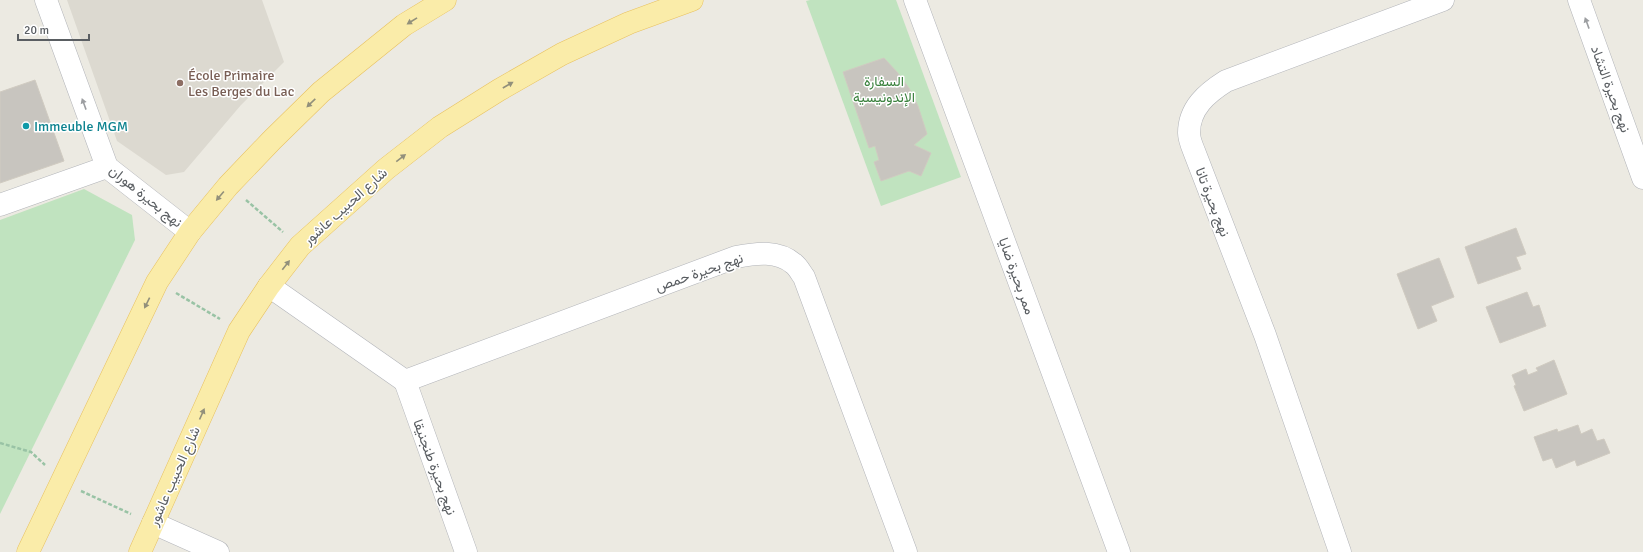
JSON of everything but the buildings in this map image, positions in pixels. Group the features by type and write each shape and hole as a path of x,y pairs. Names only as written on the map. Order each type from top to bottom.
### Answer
{"main road":[{"path":"28,552 157,282 190,232 228,186 321,92 404,25 445,0"},
{"name":"شارع الحبيب عاشور","path":"140,552 239,331 269,286 300,246 386,169 440,127 562,54 629,23 692,0"}],"street":[{"name":"نهج بحيرة هوران","path":"46,0 107,167 190,232"},
{"name":"ممر بحيرة ضايا","path":"915,0 1119,552"},
{"name":"نهج بحيرة تانا","path":"1340,552 1264,335 1194,151 1189,134 1192,112 1210,91 1226,82 1443,0"},
{"name":"نهج بحيرة التشاد","path":"1579,0 1643,178"},
{"path":"0,205 107,167"},
{"name":"نهج بحيرة حمص","path":"405,381 736,257 758,253 776,255 794,264 804,277 906,552"},
{"path":"269,286 405,381"},
{"name":"نهج بحيرة طنجنيقا","path":"405,381 466,552"},
{"path":"153,523 218,552"}],"path":[{"path":"228,186 300,246"},
{"path":"157,282 239,331"}],"shaded area":[{"name":"École Primaire Les Berges du Lac","path":"67,0 262,0 284,62 241,105 184,172 166,175 117,141"}],"green space":[{"name":"السفارة الإندونيسية","path":"896,0 961,177 881,206 806,1"},
{"path":"84,189 132,215 135,240 0,514 0,220"}],"place":[{"name":"École Primaire Les Berges du Lac","path":"180,83"},
{"name":"Immeuble MGM","path":"26,126"}]}
